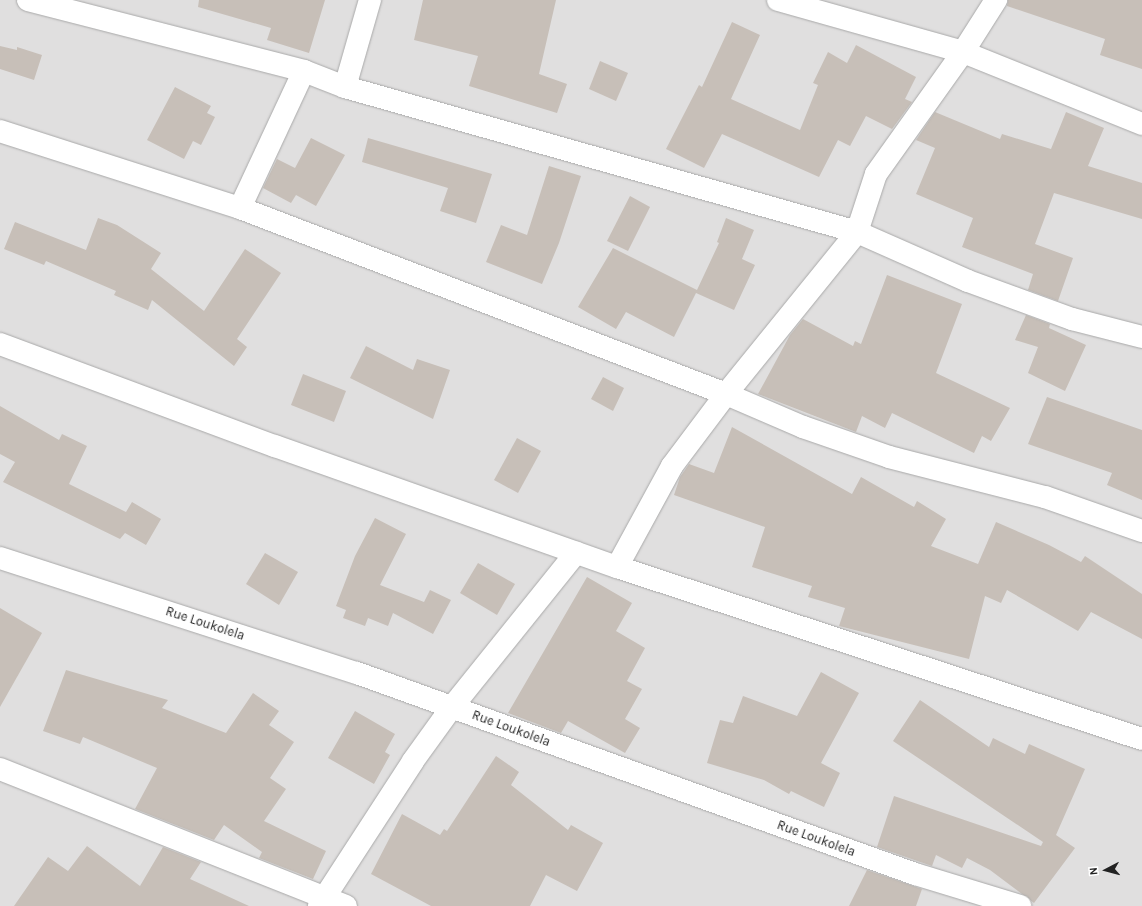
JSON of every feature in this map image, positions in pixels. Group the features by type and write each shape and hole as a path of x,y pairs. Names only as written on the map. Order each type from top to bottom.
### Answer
{"street":[{"path":"28,0 304,71 345,87 857,232 968,281 1072,319 1142,337"},
{"path":"345,87 370,0"},
{"path":"778,0 963,52 1142,124"},
{"path":"616,567 672,466 726,394 857,232 876,174 963,52 996,0"},
{"path":"240,208 304,71"},
{"path":"0,131 240,208 726,394 803,427 889,457 1045,497 1142,531"},
{"path":"0,344 275,446 616,567 1142,740"},
{"path":"322,902 413,761 452,707 576,553"},
{"name":"Rue Loukolela","path":"0,558 357,673 915,874 1020,906"},
{"path":"0,769 322,902 346,906"}],"shaded area":[{"path":"0,0 1142,0 1142,906 0,906"}],"building":[{"path":"199,0 325,0 309,53 267,40 271,28 198,7"},
{"path":"423,0 556,0 539,74 567,84 557,113 469,86 478,56 414,40"},
{"path":"1008,0 1142,0 1142,69 1100,55 1105,39 1007,6"},
{"path":"732,22 760,35 731,99 800,130 818,85 813,83 828,52 847,63 856,45 916,77 905,99 912,102 892,129 866,116 850,146 838,140 819,177 722,134 704,168 666,149 699,85 702,87"},
{"path":"0,46 17,50 17,47 42,55 34,80 0,69"},
{"path":"600,61 628,73 616,101 589,89"},
{"path":"175,87 211,106 207,113 215,117 201,145 193,141 184,159 147,140"},
{"path":"935,112 1000,139 1002,134 1051,149 1066,112 1104,128 1088,166 1142,183 1142,219 1054,193 1035,244 1073,258 1058,301 1028,290 1033,274 962,247 973,218 916,194 935,148 916,140"},
{"path":"311,138 345,155 316,206 296,195 291,203 263,188 277,159 295,168"},
{"path":"368,138 492,174 476,223 440,211 448,188 362,162"},
{"path":"549,166 581,176 559,243 542,284 486,262 501,225 527,235"},
{"path":"630,196 650,207 628,251 607,241"},
{"path":"98,218 117,225 161,253 151,269 204,311 245,249 281,273 237,339 247,347 234,366 152,300 148,310 114,295 116,291 46,261 44,265 4,249 15,222 86,250"},
{"path":"726,218 754,230 742,259 755,265 734,310 696,293 674,337 626,312 616,329 578,307 613,248 697,290 719,243 717,242"},
{"path":"887,275 962,304 936,373 1010,408 991,441 982,436 974,453 892,413 885,428 862,416 856,432 758,394 790,335 803,319 853,346 855,341 861,344"},
{"path":"1026,315 1050,324 1049,328 1086,345 1065,391 1028,373 1038,347 1015,340"},
{"path":"366,346 413,370 417,359 450,370 433,419 350,378"},
{"path":"303,374 346,391 334,422 291,405"},
{"path":"603,377 624,388 613,411 591,399"},
{"path":"1047,397 1142,430 1142,500 1107,485 1112,473 1028,444"},
{"path":"0,406 59,440 62,434 87,446 69,484 126,512 132,502 161,519 146,545 125,533 120,539 3,482 15,462 0,454"},
{"path":"732,427 852,494 861,477 914,507 917,501 946,519 931,546 978,564 996,522 1049,545 1081,562 1085,556 1142,594 1142,639 1091,612 1078,631 1007,590 1001,603 985,596 969,659 839,626 845,608 808,597 812,586 752,567 765,527 674,495 680,477 689,464 714,473"},
{"path":"517,438 541,451 518,493 494,480"},
{"path":"375,518 406,534 380,585 424,602 430,590 451,600 433,634 393,613 388,626 368,618 365,626 343,618 346,610 336,606 355,556"},
{"path":"265,553 298,572 279,605 246,584"},
{"path":"478,563 515,584 497,615 460,593"},
{"path":"587,577 632,603 616,631 645,648 627,681 642,689 625,719 640,728 625,753 568,721 561,733 508,713"},
{"path":"0,608 42,633 0,707"},
{"path":"66,670 168,700 162,708 226,733 253,693 279,711 269,725 294,742 270,778 286,789 264,821 326,851 313,879 259,858 262,852 224,825 214,840 135,809 157,768 83,737 80,744 43,731"},
{"path":"821,672 859,693 821,763 840,773 824,807 791,791 789,794 764,780 707,763 720,720 733,723 743,696 797,716"},
{"path":"920,700 989,747 993,738 1025,754 1029,744 1085,769 1056,835 1075,848 1034,903 990,870 967,858 962,868 936,855 932,866 877,847 894,796 1041,846 1043,842 893,741"},
{"path":"355,711 395,734 385,752 390,755 374,784 328,758"},
{"path":"496,756 519,772 511,785 568,830 571,825 603,843 577,891 546,875 530,906 431,906 371,874 402,814 440,835 444,829 447,831"},
{"path":"87,846 140,886 163,847 201,862 190,879 249,906 14,906 48,857 68,871"},
{"path":"867,870 922,889 916,906 849,906"}]}
